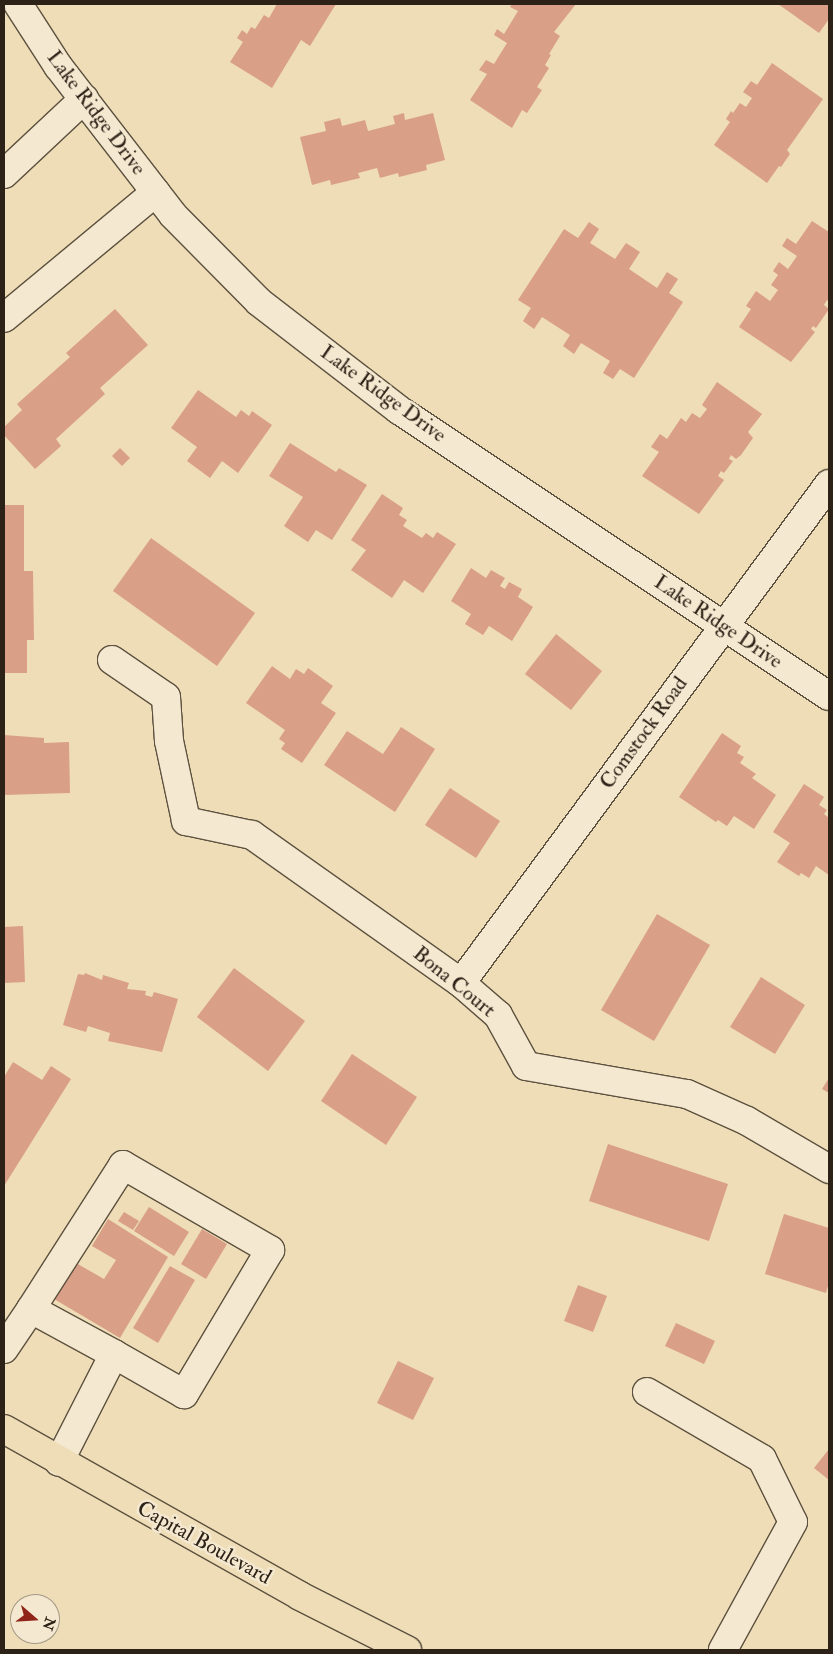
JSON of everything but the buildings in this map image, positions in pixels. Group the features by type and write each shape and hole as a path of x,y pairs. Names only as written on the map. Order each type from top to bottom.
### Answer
{"highway":[{"name":"Capital Boulevard","path":"4,1429 59,1462 300,1596 407,1650"}],"street":[{"name":"Lake Ridge Drive","path":"18,4 58,66 174,215 259,302 400,410 829,696"},
{"path":"4,174 84,99"},
{"path":"4,318 156,192"},
{"name":"Comstock Road","path":"461,983 723,625 829,484"},
{"name":"Bona Court","path":"112,660 166,698 169,741 186,821 252,835 461,983 498,1015 526,1066 687,1094 747,1121 829,1169"},
{"path":"4,1349 123,1165 270,1250 184,1394 31,1309"},
{"path":"59,1462 114,1354"},
{"path":"647,1392 762,1460 793,1522 723,1650"}]}
